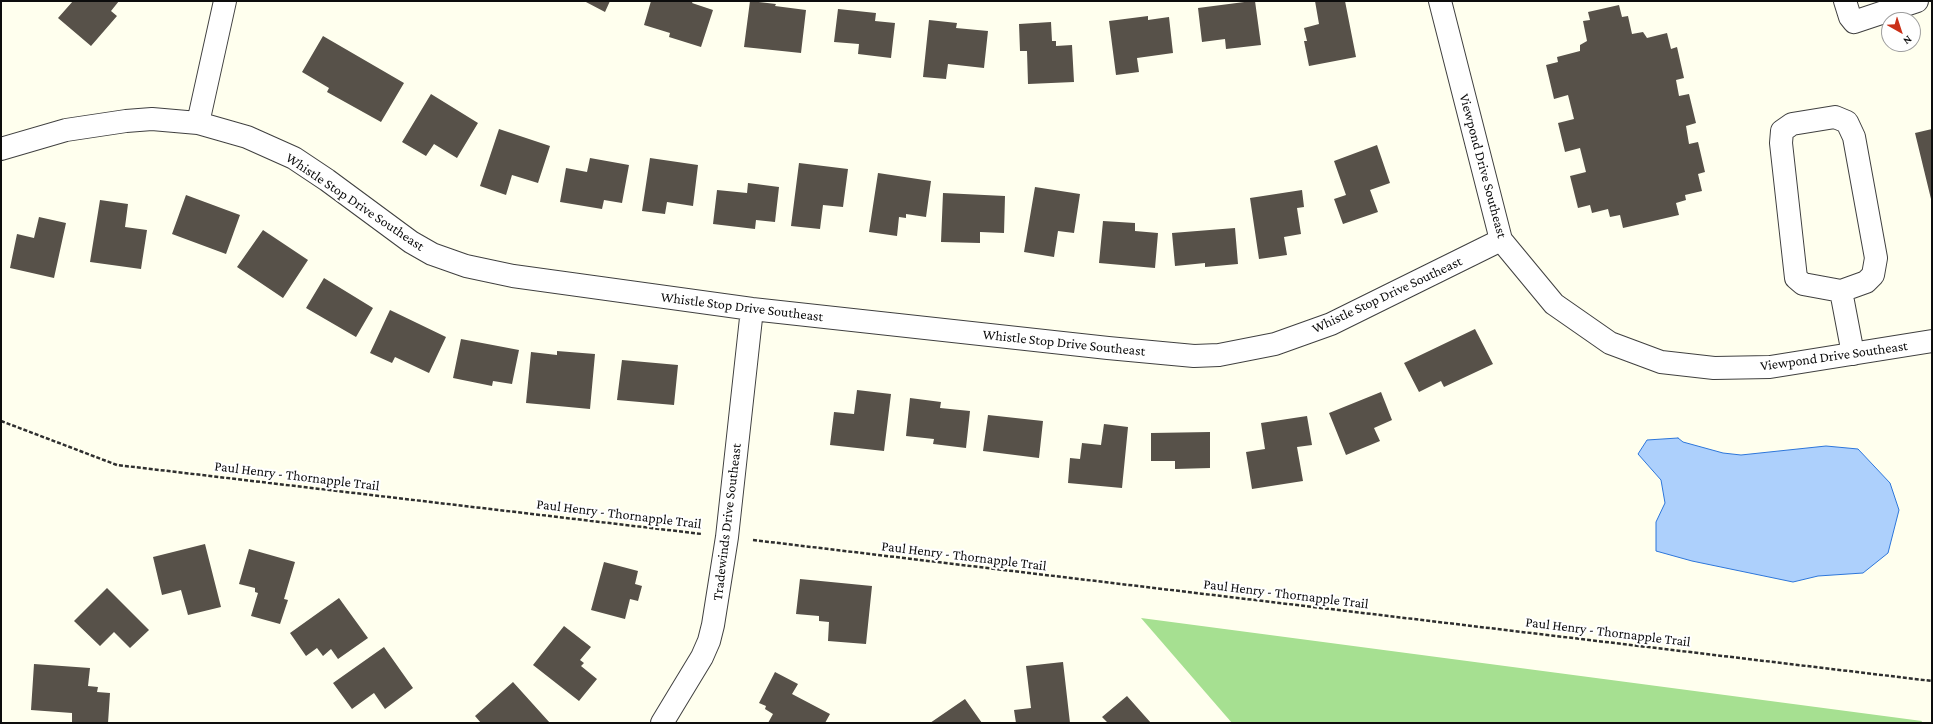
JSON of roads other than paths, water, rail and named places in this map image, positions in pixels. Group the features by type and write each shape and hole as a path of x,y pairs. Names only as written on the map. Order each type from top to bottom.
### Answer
{"street":[{"path":"198,123 225,1"},
{"name":"Viewpond Drive Southeast","path":"1440,1 1501,240 1554,304 1610,343 1661,362 1714,368 1770,367 1932,341"},
{"path":"1845,1 1850,17 1854,22 1917,1"},
{"path":"1835,117 1847,122 1854,137 1876,258 1873,276 1866,282 1841,291 1803,284 1796,278 1781,143 1782,131 1792,124 1835,117"},
{"name":"Whistle Stop Drive Southeast","path":"1,149 66,130 126,121 152,119 198,123 247,137 294,158 327,180 411,242 432,254 466,266 513,276 752,309 1194,356 1218,355 1276,344 1331,324 1501,240"},
{"path":"1841,291 1853,354"},
{"name":"Tradewinds Drive Southeast","path":"662,723 702,657 709,641 727,537 752,309"}],"water":[{"path":"1678,438 1683,442 1723,453 1741,455 1826,446 1858,449 1890,483 1899,510 1888,553 1863,573 1818,576 1793,582 1692,561 1656,551 1656,522 1665,503 1661,480 1638,454 1647,440"}]}
